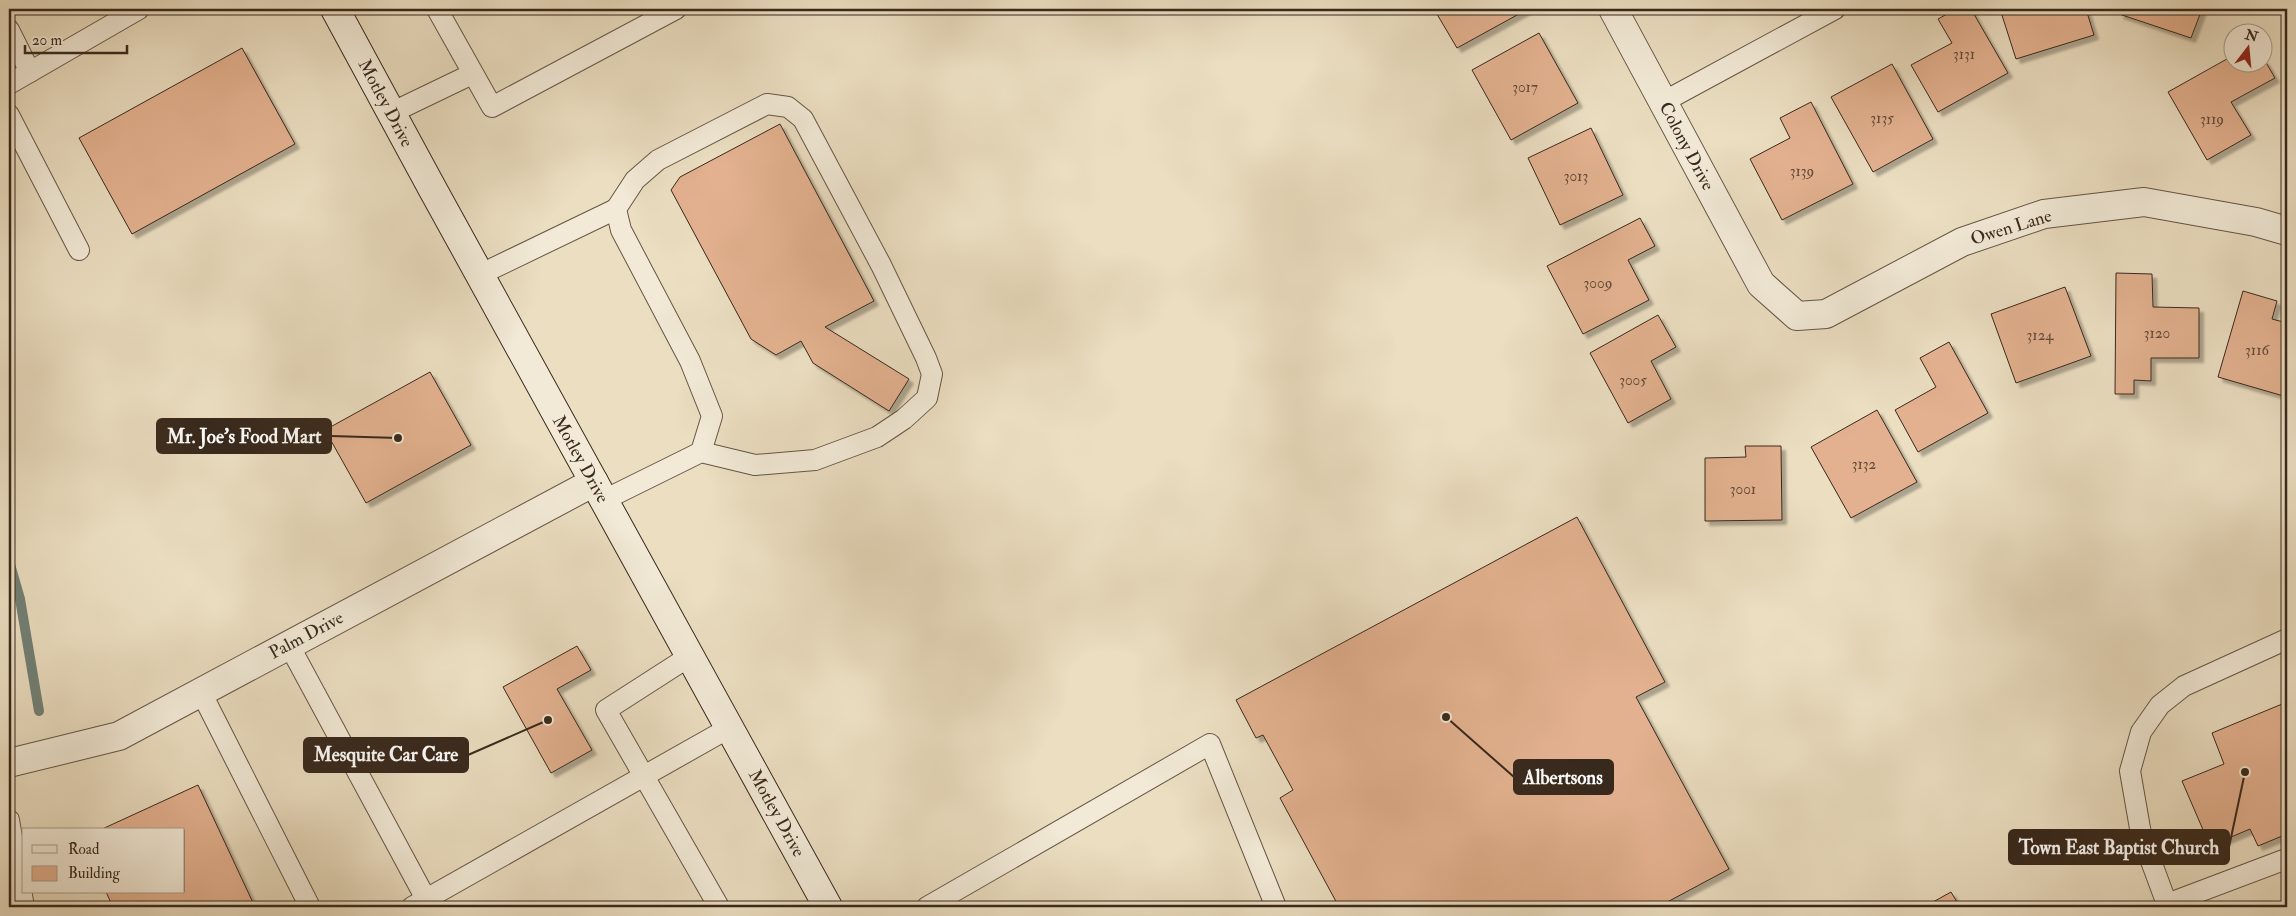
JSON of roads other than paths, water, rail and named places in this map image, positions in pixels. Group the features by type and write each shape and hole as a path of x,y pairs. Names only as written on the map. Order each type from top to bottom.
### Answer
{"street":[{"name":"Motley Drive","path":"336,9 479,275 828,907"},
{"name":"Colony Drive","path":"1613,9 1761,284"},
{"name":"Owen Lane","path":"1761,284 1798,316 1826,314 1962,242 2044,214 2144,202 2256,222 2287,231"},
{"name":"Palm Drive","path":"9,763 119,736 289,645 599,491"}],"lane":[{"path":"9,84 139,9"},
{"path":"437,9 492,107 676,9"},
{"path":"1663,102 1835,9"},
{"path":"9,30 30,72"},
{"path":"391,113 472,74"},
{"path":"479,275 616,209 635,180 658,160 767,104 788,107 802,119 881,265 932,374 927,398 904,419 877,438 815,460 755,465 701,452 599,491"},
{"path":"9,115 79,250"},
{"path":"616,209 621,230 690,361 712,416 701,452"},
{"path":"2287,639 2184,686 2160,705 2141,732 2130,771 2141,834 2167,906 2286,859 2287,862"},
{"path":"289,645 419,903 729,728"},
{"path":"690,656 606,710 719,907"},
{"path":"201,692 310,907"},
{"path":"931,906 1210,744 1276,907"},
{"path":"9,820 24,907"}],"waterway":[{"path":"9,561 20,599 39,711"}],"place":[{"name":"Mr. Joe's Food Mart","path":"398,438"},
{"name":"Albertsons","path":"1446,717"},
{"name":"Mesquite Car Care","path":"548,720"},
{"name":"Town East Baptist Church","path":"2245,772"}]}
